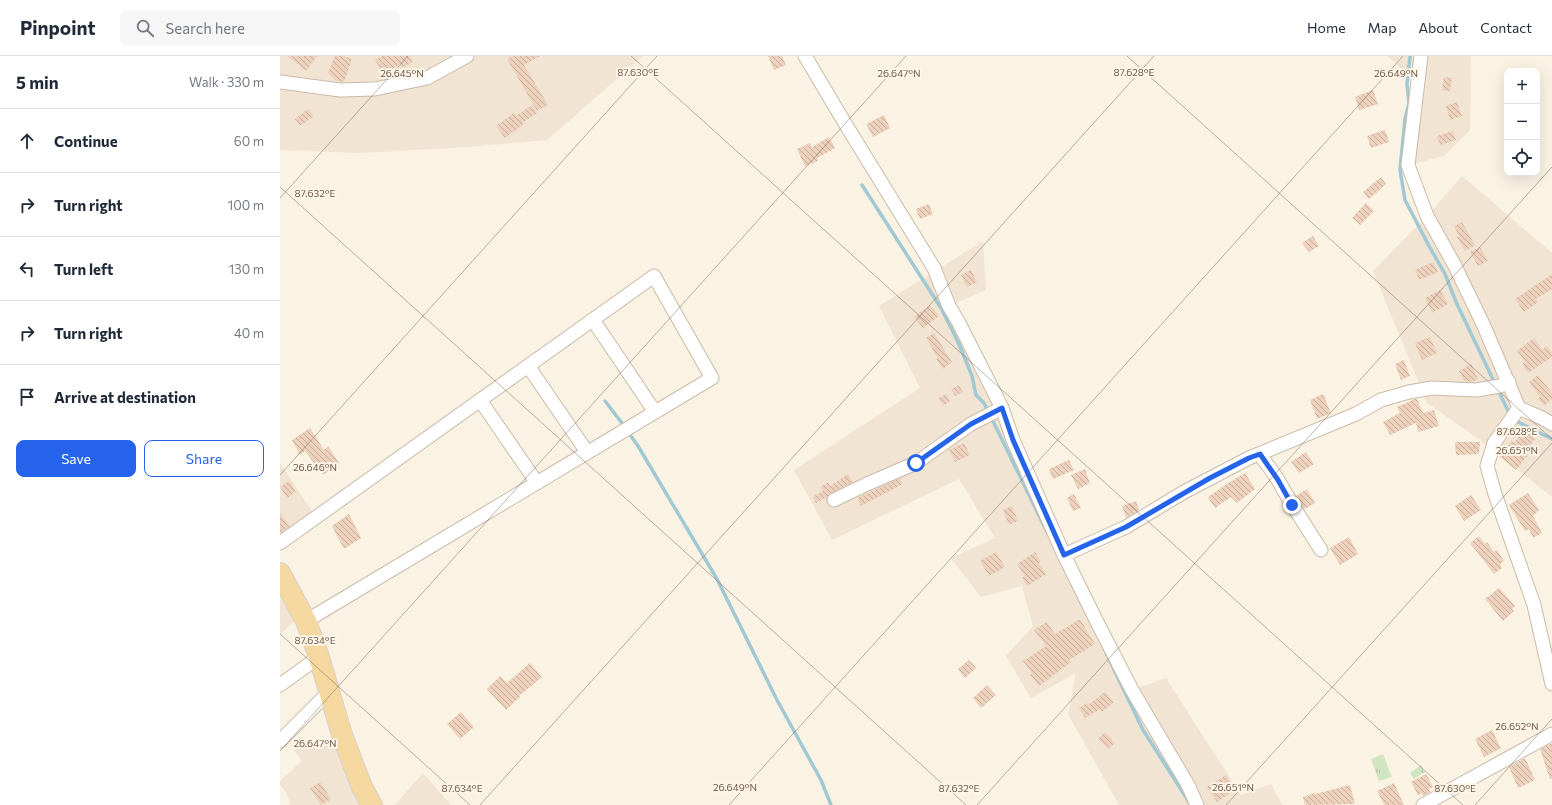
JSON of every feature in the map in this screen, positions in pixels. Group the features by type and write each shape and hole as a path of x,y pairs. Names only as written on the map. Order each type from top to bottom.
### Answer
{"main road":[{"path":"280,573 306,621 342,735 362,786 372,805"}],"street":[{"path":"280,82 340,90 375,89 427,78 467,56"},
{"path":"805,56 934,268 949,306 1002,408 1013,440 1064,555 1132,690 1188,785 1197,805"},
{"path":"1422,56 1408,165 1427,216 1454,264 1493,344 1519,408 1552,424"},
{"path":"280,543 654,276 712,378 306,621"},
{"path":"593,320 654,412"},
{"path":"528,366 587,452"},
{"path":"1064,555 1126,527 1210,478 1249,458 1323,426 1356,414 1387,398 1432,388 1476,390 1500,386 1509,382"},
{"path":"480,400 537,483"},
{"path":"834,500 866,484 916,463 971,424 1002,408"},
{"path":"1519,408 1494,443 1487,466 1495,494 1534,605 1552,684"},
{"path":"1260,454 1278,480 1321,550"},
{"path":"280,684 318,657"},
{"path":"280,741 329,692"},
{"path":"1423,805 1552,734"}],"shaded area":[{"path":"280,56 643,56 547,140 467,147 360,153 280,150"},
{"path":"1387,56 1471,56 1470,130 1444,156 1408,165 1418,84"},
{"path":"1462,176 1552,253 1552,497 1476,437 1427,403 1373,271 1427,216"},
{"path":"983,241 986,290 949,306 1132,690 1166,678 1241,795 1271,784 1282,805 1119,805 1068,714 1076,673 1031,698 1006,656 1033,626 1022,586 981,597 951,558 995,538 959,479 832,540 794,470 920,388 879,306"},
{"path":"280,463 316,517 280,543"},
{"path":"280,573 302,613 280,635"},
{"path":"342,735 372,805 291,805 286,792 280,785 280,781 302,761 293,749"},
{"path":"423,773 451,805 395,805"}],"green space":[{"path":"1383,754 1392,777 1379,781 1371,759"},
{"path":"1421,765 1425,772 1414,779 1410,773"}],"building":[{"path":"287,56 317,56 306,71"},
{"path":"335,56 343,56 352,59 344,82 336,81 328,73"},
{"path":"382,56 412,56 410,57 413,62 402,68 400,64 384,74 375,60"},
{"path":"512,56 540,56 524,65 548,105 537,111 507,59"},
{"path":"768,56 782,56 786,65 774,70"},
{"path":"1444,77 1452,78 1450,91 1442,90"},
{"path":"1373,90 1378,104 1359,110 1355,97"},
{"path":"1457,102 1462,116 1450,120 1446,106"},
{"path":"532,105 537,113 522,123 523,125 505,138 496,126 514,113 516,116"},
{"path":"308,109 314,116 300,126 295,119"},
{"path":"884,115 890,128 873,137 866,124"},
{"path":"1385,130 1389,142 1371,148 1367,136"},
{"path":"1453,131 1456,140 1440,145 1437,136"},
{"path":"829,137 835,148 817,158 818,161 805,166 797,149 810,143 812,147"},
{"path":"1381,177 1386,184 1369,199 1363,192"},
{"path":"1366,203 1374,211 1360,225 1352,218"},
{"path":"929,204 933,214 920,219 916,209"},
{"path":"1462,222 1475,245 1465,251 1457,237 1459,236 1454,226"},
{"path":"1313,236 1319,246 1309,252 1302,243"},
{"path":"1480,247 1488,261 1478,266 1470,252"},
{"path":"1433,262 1438,272 1419,280 1415,270"},
{"path":"971,270 977,282 967,287 961,275"},
{"path":"1552,274 1552,289 1536,299 1538,302 1524,312 1515,299"},
{"path":"1440,290 1448,304 1432,313 1425,298"},
{"path":"930,305 939,316 923,328 914,317"},
{"path":"934,333 952,362 943,369 936,359 938,358 926,338"},
{"path":"1430,337 1437,353 1422,360 1415,343"},
{"path":"1534,338 1542,350 1547,346 1552,353 1552,357 1528,373 1522,364 1525,362 1517,351"},
{"path":"1404,360 1410,376 1401,380 1395,364"},
{"path":"1471,364 1478,379 1473,382 1464,381 1459,371"},
{"path":"1538,375 1552,393 1552,399 1544,406 1538,399 1540,397 1529,382"},
{"path":"959,385 963,392 955,396 951,389"},
{"path":"946,394 950,401 943,406 939,398"},
{"path":"1323,394 1331,413 1317,419 1310,400"},
{"path":"1417,399 1423,413 1434,410 1439,426 1418,432 1416,423 1390,435 1383,422 1400,413 1397,407"},
{"path":"310,428 324,450 328,446 339,463 323,475 305,451 300,455 292,440"},
{"path":"1524,430 1535,439 1525,452 1528,455 1516,470 1499,456 1512,441 1514,443"},
{"path":"1455,442 1480,442 1479,454 1456,455"},
{"path":"964,443 970,455 955,462 949,450"},
{"path":"1306,452 1314,464 1299,473 1291,462"},
{"path":"1069,460 1074,470 1053,479 1049,469"},
{"path":"1085,469 1090,483 1078,489 1071,475"},
{"path":"1245,473 1255,489 1237,503 1231,497 1215,508 1208,497"},
{"path":"848,474 853,482 831,493 816,503 813,497 823,491 821,487 828,482 830,486"},
{"path":"900,478 903,484 861,506 857,498"},
{"path":"289,481 296,492 287,498 280,487"},
{"path":"1307,489 1315,503 1305,509 1296,496"},
{"path":"1528,493 1539,510 1533,516 1542,533 1533,538 1529,529 1525,531 1509,505"},
{"path":"1074,494 1081,508 1073,511 1067,498"},
{"path":"1471,495 1481,510 1464,521 1455,506"},
{"path":"1136,501 1139,510 1126,518 1122,506"},
{"path":"1012,506 1018,521 1009,525 1003,510"},
{"path":"280,513 290,526 280,533"},
{"path":"349,514 361,538 344,549 332,526"},
{"path":"1479,536 1485,544 1487,542 1494,552 1497,550 1504,561 1500,564 1502,568 1494,574 1470,543"},
{"path":"1349,537 1358,554 1340,565 1330,548"},
{"path":"996,552 1005,567 989,576 980,561"},
{"path":"1035,552 1041,562 1039,563 1046,574 1027,586 1022,578 1025,576 1017,564"},
{"path":"1499,588 1515,606 1512,609 1514,611 1503,621 1485,599"},
{"path":"1080,619 1095,644 1069,660 1071,662 1039,686 1030,675 1032,673 1023,661 1046,646 1034,630 1047,622 1055,634"},
{"path":"969,660 976,668 965,678 958,669"},
{"path":"530,663 542,677 519,696 520,697 506,710 487,689 500,676 507,683"},
{"path":"987,685 996,695 981,708 973,698"},
{"path":"1105,692 1114,702 1102,712 1100,709 1085,718 1079,708 1087,703 1088,705"},
{"path":"461,712 474,727 460,739 447,724"},
{"path":"1492,730 1501,748 1484,757 1475,739"},
{"path":"1105,732 1115,743 1108,749 1098,739"},
{"path":"1552,744 1552,779 1550,779 1540,749"},
{"path":"1525,758 1535,780 1518,788 1509,767"},
{"path":"1426,774 1433,787 1429,789 1430,792 1423,796 1421,793 1418,795 1411,782"},
{"path":"1226,775 1235,790 1217,802 1207,787"},
{"path":"320,782 331,799 321,805 310,788"},
{"path":"1394,783 1404,805 1384,805 1377,791"},
{"path":"1350,785 1355,804 1305,805 1303,797"}],"waterway":[{"path":"1410,56 1407,84 1409,103 1405,119 1400,170 1405,200 1445,274 1456,302 1510,415"},
{"path":"862,185 941,308 959,344 972,376 976,395 984,403 988,411"},
{"path":"605,401 625,427"},
{"path":"991,417 1048,534"},
{"path":"1514,420 1552,439"},
{"path":"628,432 638,446 717,579 777,700 821,780 831,805"},
{"path":"1106,653 1143,730 1189,802"}],"route":[{"path":"916,463 971,424 1002,408 1013,440 1064,555 1126,527 1184,492 1229,468 1260,454 1278,480 1281,488 1292,505"}]}
